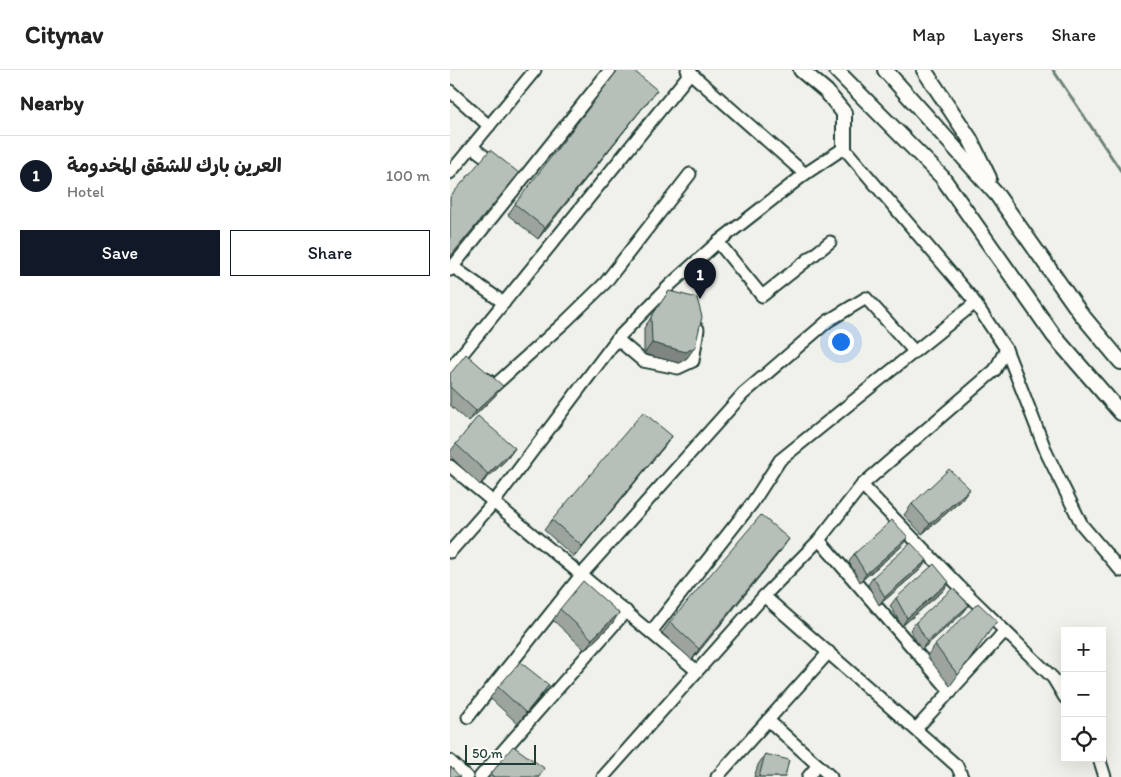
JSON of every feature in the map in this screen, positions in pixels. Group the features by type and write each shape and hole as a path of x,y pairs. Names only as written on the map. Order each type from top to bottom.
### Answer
{"main road":[{"path":"801,70 826,91 844,113 844,148"},
{"path":"836,70 942,177 1054,336 1121,413"},
{"path":"885,70 997,195 1081,314 1121,362"},
{"path":"924,70 970,139 997,195"}],"street":[{"path":"450,173 535,70"},
{"path":"504,303 451,269 610,70"},
{"path":"450,369 465,364 504,303 689,71 805,174"},
{"path":"450,91 488,126"},
{"path":"472,147 520,184"},
{"path":"452,545 494,502 617,339 674,287 718,242 805,174 844,148 975,303 1006,349 1047,454 1082,525 1121,570"},
{"path":"465,364 495,385 566,322 605,283 690,174"},
{"path":"718,242 762,296 830,242"},
{"path":"468,716 582,574 743,394 828,321 866,298 914,351"},
{"path":"651,632 753,502 780,460 975,303"},
{"path":"617,339 643,361 678,368 693,362 698,329 695,314"},
{"path":"603,777 764,596 819,540 862,485 995,370 1006,349"},
{"path":"450,466 697,671"},
{"path":"862,485 1053,678 1061,691"},
{"path":"819,540 951,692"},
{"path":"764,596 957,766 962,777"},
{"path":"480,777 626,611"},
{"path":"916,729 1005,631"},
{"path":"717,777 829,652"},
{"path":"768,720 831,777"},
{"path":"450,761 467,777"},
{"path":"1100,762 1105,777"},
{"path":"808,777 818,765"}],"building":[{"path":"618,70 633,70 657,90 545,228 515,204"},
{"path":"490,150 519,173 450,257 450,197"},
{"path":"669,291 697,298 702,317 695,347 686,352 652,343 651,317"},
{"path":"466,354 503,386 476,411 450,387 450,374"},
{"path":"643,412 672,436 582,546 552,520"},
{"path":"478,416 515,448 488,474 456,444"},
{"path":"949,469 970,489 930,524 912,504"},
{"path":"761,515 789,539 699,649 670,622"},
{"path":"892,520 908,537 866,574 854,554"},
{"path":"911,543 927,560 885,597 873,577"},
{"path":"934,564 949,582 907,618 896,598"},
{"path":"583,581 619,613 592,639 560,609"},
{"path":"953,588 969,605 927,642 916,622"},
{"path":"978,603 997,621 958,675 935,645"},
{"path":"520,662 549,685 526,713 498,687"},
{"path":"513,746 544,768 539,777 494,777 491,774"},
{"path":"765,754 789,760 785,777 759,777"},
{"path":"451,767 460,777 450,777"}],"waterway":[{"path":"1053,70 1121,171"}],"place":[{"name":"العرين بارك للشقق المخدومة","path":"700,299"}]}
